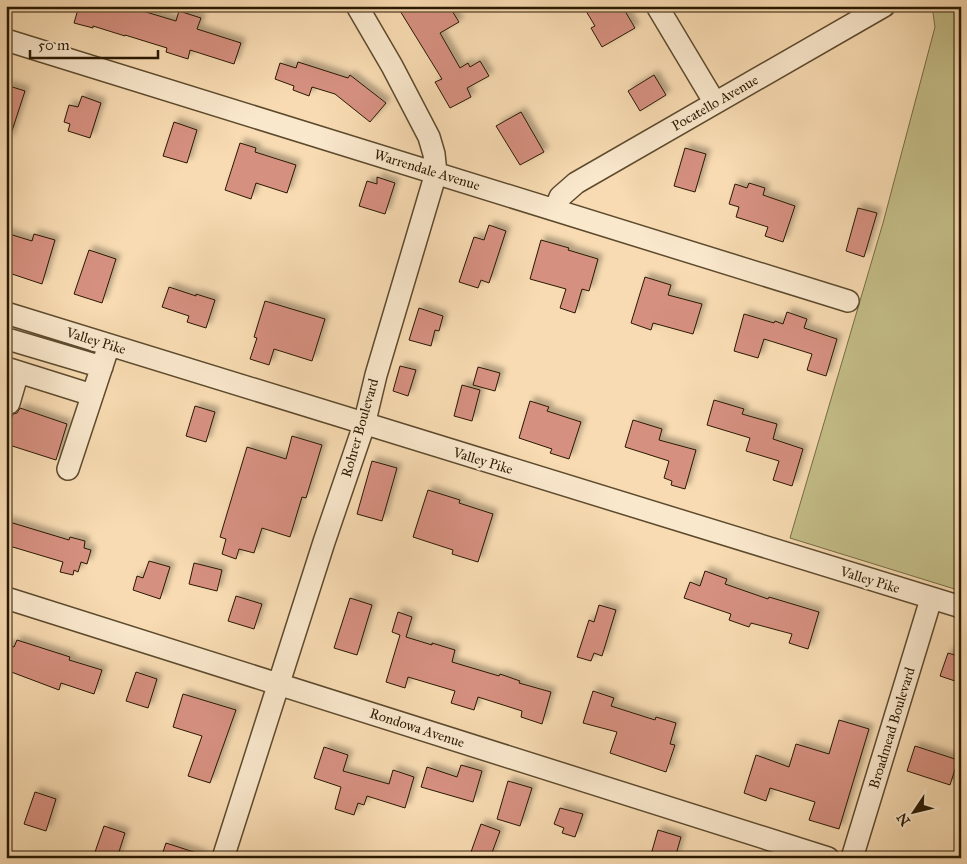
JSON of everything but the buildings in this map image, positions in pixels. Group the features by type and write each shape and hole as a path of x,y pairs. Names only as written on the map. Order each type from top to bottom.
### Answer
{"street":[{"name":"Rohrer Boulevard","path":"223,858 324,542 364,425 376,375 436,173 434,154 429,137 358,6"},
{"path":"657,6 715,103"},
{"name":"Pocatello Avenue","path":"555,210 560,197 576,184 884,6"},
{"name":"Warrendale Avenue","path":"6,40 848,301"},
{"name":"Valley Pike","path":"6,313 961,608"},
{"path":"11,340 102,367"},
{"path":"68,469 109,345"},
{"path":"6,403 10,404 12,370 92,395"},
{"name":"Rondowa Avenue","path":"6,598 828,858"},
{"name":"Broadmead Boulevard","path":"852,858 932,598"}],"shaded area":[{"path":"932,6 961,6 961,591 790,538 883,223 935,27"}]}
